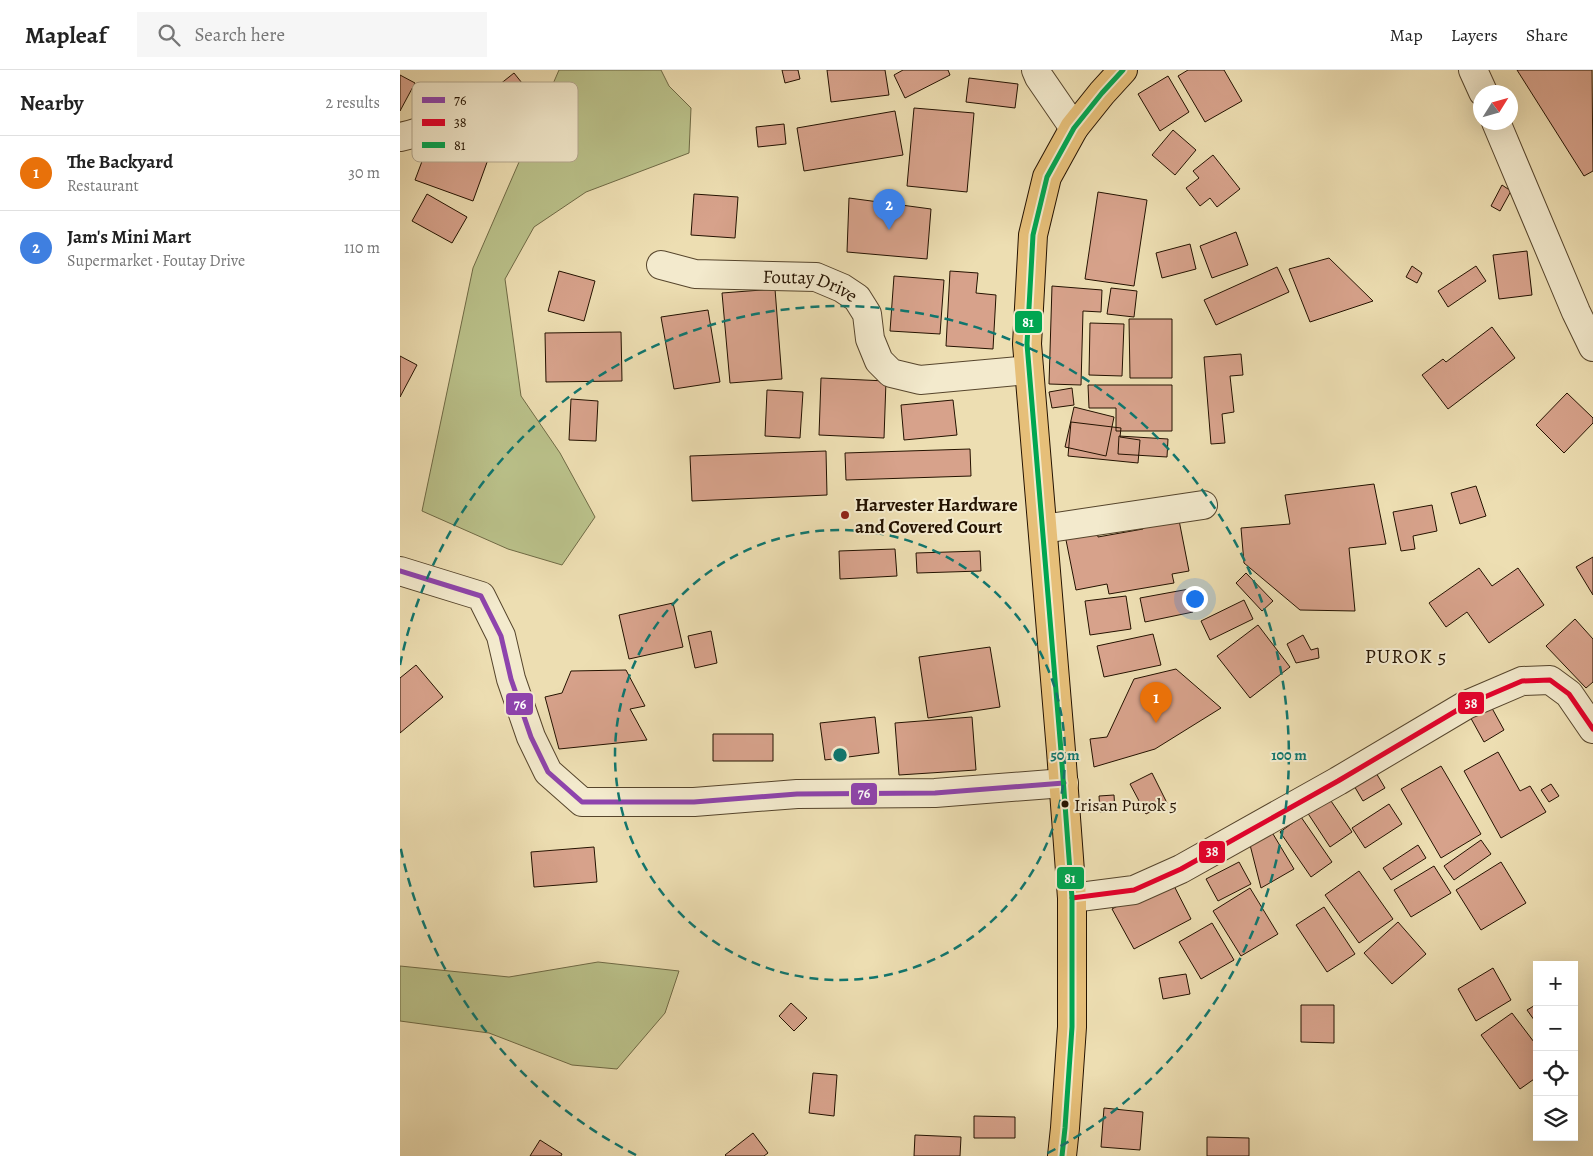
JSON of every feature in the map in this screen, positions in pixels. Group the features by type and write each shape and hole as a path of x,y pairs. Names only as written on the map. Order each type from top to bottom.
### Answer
{"highway":[{"path":"1062,1156 1072,1027 1072,898 1027,344 1033,235 1047,177 1074,128 1122,70"}],"street":[{"path":"1036,70 1074,128"},
{"path":"1473,70 1480,85"},
{"path":"1499,130 1593,348"},
{"name":"Foutay Drive","path":"661,265 695,274 816,278 842,288 857,298 867,314 870,339 879,361 891,373 920,380 1029,370"},
{"path":"1043,529 1203,505"},
{"path":"400,571 481,596 501,636 511,679 532,737 548,772 582,802 694,802 797,794 935,793 1064,783"},
{"path":"1072,898 1134,890 1181,869 1338,781 1466,705 1522,681 1550,680 1569,694 1593,729"}],"green space":[{"path":"559,70 661,70 669,86 691,108 689,153 586,192 534,227 505,279 521,396 560,453 595,517 562,565 508,549 422,511 473,268 519,162 578,162 578,82 554,82"},
{"path":"598,962 679,971 665,1013 617,1069 572,1065 489,1033 400,1021 400,966 509,977"}],"building":[{"path":"782,70 798,70 800,79 785,83"},
{"path":"827,70 885,70 889,95 831,102"},
{"path":"903,70 948,70 950,75 905,98 894,75"},
{"path":"1188,70 1224,70 1242,101 1205,122 1178,76"},
{"path":"1517,70 1592,70 1593,171 1584,176"},
{"path":"514,73 521,82 503,82"},
{"path":"400,75 413,82 412,89 400,111"},
{"path":"1168,76 1189,112 1160,131 1138,94"},
{"path":"969,78 1018,84 1015,108 966,102"},
{"path":"914,108 974,113 967,192 907,186"},
{"path":"895,111 903,155 804,171 797,128"},
{"path":"784,124 786,144 758,147 756,127"},
{"path":"1173,130 1196,150 1175,175 1152,155"},
{"path":"1213,155 1240,189 1217,207 1210,198 1200,206 1186,188 1199,178 1193,171"},
{"path":"422,162 487,162 473,201 415,180"},
{"path":"1502,185 1511,191 1500,211 1491,206"},
{"path":"1098,192 1147,200 1134,286 1085,279"},
{"path":"427,194 467,217 452,243 412,221"},
{"path":"694,194 738,197 735,238 691,235"},
{"path":"849,198 931,209 927,259 847,252"},
{"path":"1236,232 1248,265 1212,278 1200,246"},
{"path":"1190,244 1196,269 1162,278 1156,253"},
{"path":"1527,251 1532,295 1499,299 1493,255"},
{"path":"1329,258 1373,301 1310,322 1289,269"},
{"path":"1412,266 1422,273 1417,283 1406,277"},
{"path":"1476,266 1486,281 1448,307 1438,291"},
{"path":"1277,267 1289,292 1216,325 1204,300"},
{"path":"559,271 595,281 584,321 548,311"},
{"path":"950,271 978,273 976,293 996,295 993,349 946,346"},
{"path":"894,276 944,280 940,334 890,331"},
{"path":"1052,286 1102,290 1101,312 1083,311 1081,385 1049,384"},
{"path":"1111,288 1137,291 1134,317 1107,314"},
{"path":"775,289 782,379 730,383 722,293"},
{"path":"708,310 720,382 674,389 661,317"},
{"path":"1129,319 1172,319 1172,378 1130,378"},
{"path":"1090,323 1124,324 1122,376 1089,375"},
{"path":"1492,327 1515,358 1448,409 1422,375 1443,359 1446,362"},
{"path":"621,332 622,381 546,382 545,333"},
{"path":"1241,354 1243,375 1230,376 1234,412 1222,414 1225,443 1211,444 1204,357"},
{"path":"400,356 417,365 400,397"},
{"path":"821,378 886,381 884,438 819,435"},
{"path":"1088,385 1172,385 1172,431 1116,431 1116,408 1089,408"},
{"path":"1072,388 1074,405 1052,408 1049,392"},
{"path":"767,390 803,392 800,438 765,436"},
{"path":"1567,393 1593,418 1593,423 1564,453 1536,425"},
{"path":"571,399 598,401 596,441 569,440"},
{"path":"953,400 957,435 904,440 901,405"},
{"path":"1074,407 1114,417 1106,456 1065,447"},
{"path":"1071,422 1121,428 1120,437 1140,440 1138,463 1068,456"},
{"path":"1119,436 1168,439 1167,457 1118,454"},
{"path":"970,449 971,476 846,480 845,453"},
{"path":"826,451 827,495 692,501 690,456"},
{"path":"1374,484 1386,544 1349,548 1355,611 1300,610 1244,563 1241,528 1290,524 1285,495"},
{"path":"1476,486 1486,516 1460,524 1451,493"},
{"path":"1432,505 1437,531 1413,536 1415,549 1401,551 1393,512"},
{"path":"1177,510 1189,571 1172,574 1174,583 1109,594 1107,584 1076,590 1064,530 1096,524 1098,537 1143,529 1141,516"},
{"path":"895,549 897,576 840,579 839,551"},
{"path":"980,551 981,571 917,573 916,553"},
{"path":"1593,557 1593,595 1576,567"},
{"path":"1479,568 1492,586 1518,568 1544,605 1489,643 1467,612 1446,627 1429,603"},
{"path":"1246,573 1273,601 1262,611 1236,583"},
{"path":"1189,589 1193,612 1145,622 1140,598"},
{"path":"1126,596 1131,629 1090,635 1085,601"},
{"path":"1244,600 1253,619 1210,640 1201,621"},
{"path":"673,603 683,647 629,659 619,615"},
{"path":"1575,619 1593,639 1593,682 1586,688 1546,646"},
{"path":"1258,625 1290,667 1250,698 1217,656"},
{"path":"711,631 717,663 695,668 688,636"},
{"path":"1153,634 1161,665 1104,677 1097,646"},
{"path":"1303,635 1311,650 1318,648 1319,658 1296,663 1287,644"},
{"path":"990,647 1000,707 928,718 919,657"},
{"path":"416,665 443,697 400,733 400,678"},
{"path":"1176,669 1221,708 1155,749 1094,767 1090,739 1107,737 1134,679"},
{"path":"626,670 645,706 630,709 647,740 559,749 545,697 562,693 571,671"},
{"path":"1488,701 1504,730 1484,742 1468,713"},
{"path":"875,717 879,753 825,760 820,723"},
{"path":"972,717 976,770 899,775 895,723"},
{"path":"713,734 773,734 773,761 713,761"},
{"path":"1498,752 1520,791 1530,786 1546,812 1501,838 1464,771"},
{"path":"1372,766 1385,788 1363,801 1350,779"},
{"path":"1441,766 1481,834 1441,858 1401,789"},
{"path":"1152,773 1167,803 1146,814 1130,784"},
{"path":"1551,784 1559,796 1549,802 1541,790"},
{"name":"Irisan Purok 5","path":"1114,795 1115,811 1100,812 1099,796"},
{"path":"1329,798 1352,832 1330,847 1307,812"},
{"path":"1389,804 1402,824 1365,848 1352,828"},
{"path":"1301,817 1332,862 1311,877 1280,832"},
{"path":"1270,829 1294,869 1261,888 1248,837"},
{"path":"1481,840 1491,854 1454,880 1444,866"},
{"path":"1418,845 1426,858 1391,880 1383,868"},
{"path":"594,847 597,882 534,887 531,852"},
{"path":"1239,862 1251,884 1218,901 1206,879"},
{"path":"1501,862 1526,903 1481,930 1456,890"},
{"path":"1434,866 1451,893 1411,917 1394,890"},
{"path":"1359,871 1393,919 1359,943 1325,895"},
{"path":"1170,878 1191,919 1134,949 1112,909"},
{"path":"1250,888 1278,934 1241,956 1213,911"},
{"path":"1324,907 1355,954 1327,972 1296,925"},
{"path":"1398,922 1426,954 1392,984 1364,953"},
{"path":"1212,923 1234,960 1201,979 1179,942"},
{"path":"1493,968 1511,1000 1476,1021 1458,989"},
{"path":"1186,974 1190,994 1163,999 1159,978"},
{"path":"791,1003 807,1018 794,1031 779,1016"},
{"path":"1301,1005 1334,1005 1334,1043 1301,1042"},
{"path":"1533,1006 1533,1018 1527,1010"},
{"path":"1512,1013 1533,1041 1533,1080 1520,1089 1481,1035"},
{"path":"813,1073 837,1075 834,1116 809,1113"},
{"path":"1104,1108 1143,1112 1140,1150 1101,1147"},
{"path":"974,1116 1015,1117 1015,1138 974,1138"},
{"path":"753,1133 768,1153 764,1156 725,1155"},
{"path":"915,1135 961,1137 960,1156 914,1156"},
{"path":"1207,1137 1249,1138 1249,1156 1207,1156"},
{"path":"540,1140 562,1154 561,1156 530,1156"}],"transit line":[{"name":"81","path":"1062,1156 1072,1027 1072,898 1027,344 1033,235 1047,177 1074,128 1123,70"},
{"name":"76","path":"400,571 481,596 501,636 511,679 531,737 548,772 582,802 694,802 797,794 935,793 1064,783"},
{"name":"38","path":"1072,898 1134,890 1181,869 1338,781 1466,705 1522,681 1550,680 1569,694 1593,729"}],"place":[{"name":"Jam's Mini Mart","path":"889,230"},
{"name":"Harvester Hardware and Covered Court","path":"845,515"},
{"name":"The Backyard","path":"1156,723"},
{"name":"Irisan Purok 5","path":"1065,804"}],"district":[{"name":"PUROK 5","path":"1406,656"}]}
